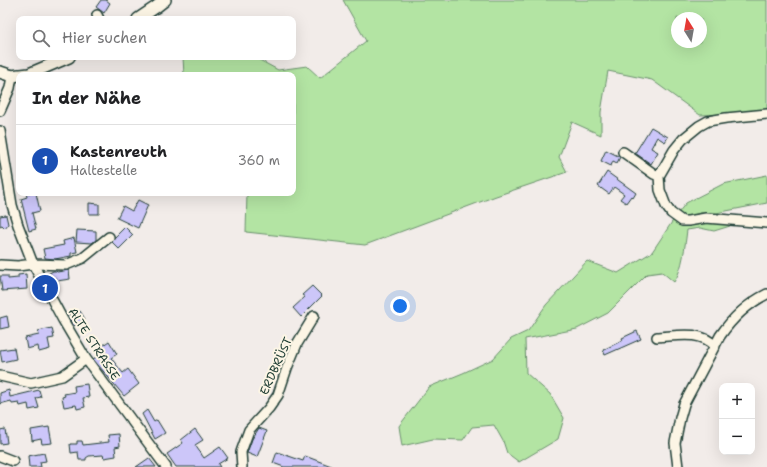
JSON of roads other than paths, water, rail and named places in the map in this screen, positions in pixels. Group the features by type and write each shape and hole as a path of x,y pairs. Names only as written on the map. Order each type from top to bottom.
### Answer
{"main road":[{"path":"142,16 165,0"},
{"path":"34,72 62,60"},
{"path":"0,72 16,76"}],"street":[{"path":"0,111 10,88 16,79"},
{"path":"767,114 726,118 708,122 699,126 678,144 667,160 659,176 660,190 666,206 671,213 682,221 706,218 767,223"},
{"name":"ALTE STRASSE","path":"0,131 12,206 33,264 86,359 166,467"},
{"path":"622,152 659,176"},
{"path":"0,265 66,265 84,258 109,237"},
{"path":"678,467 675,443 684,404 727,325 737,314 767,294"},
{"name":"ERDBRÜST","path":"242,467 241,452 249,430 269,408 278,395 297,344 314,316"},
{"path":"657,337 696,335 704,337 715,346"},
{"path":"0,376 31,383 62,376 86,359"},
{"path":"0,456 13,461"}],"place":[{"name":"Kastenreuth","path":"45,288"}]}
